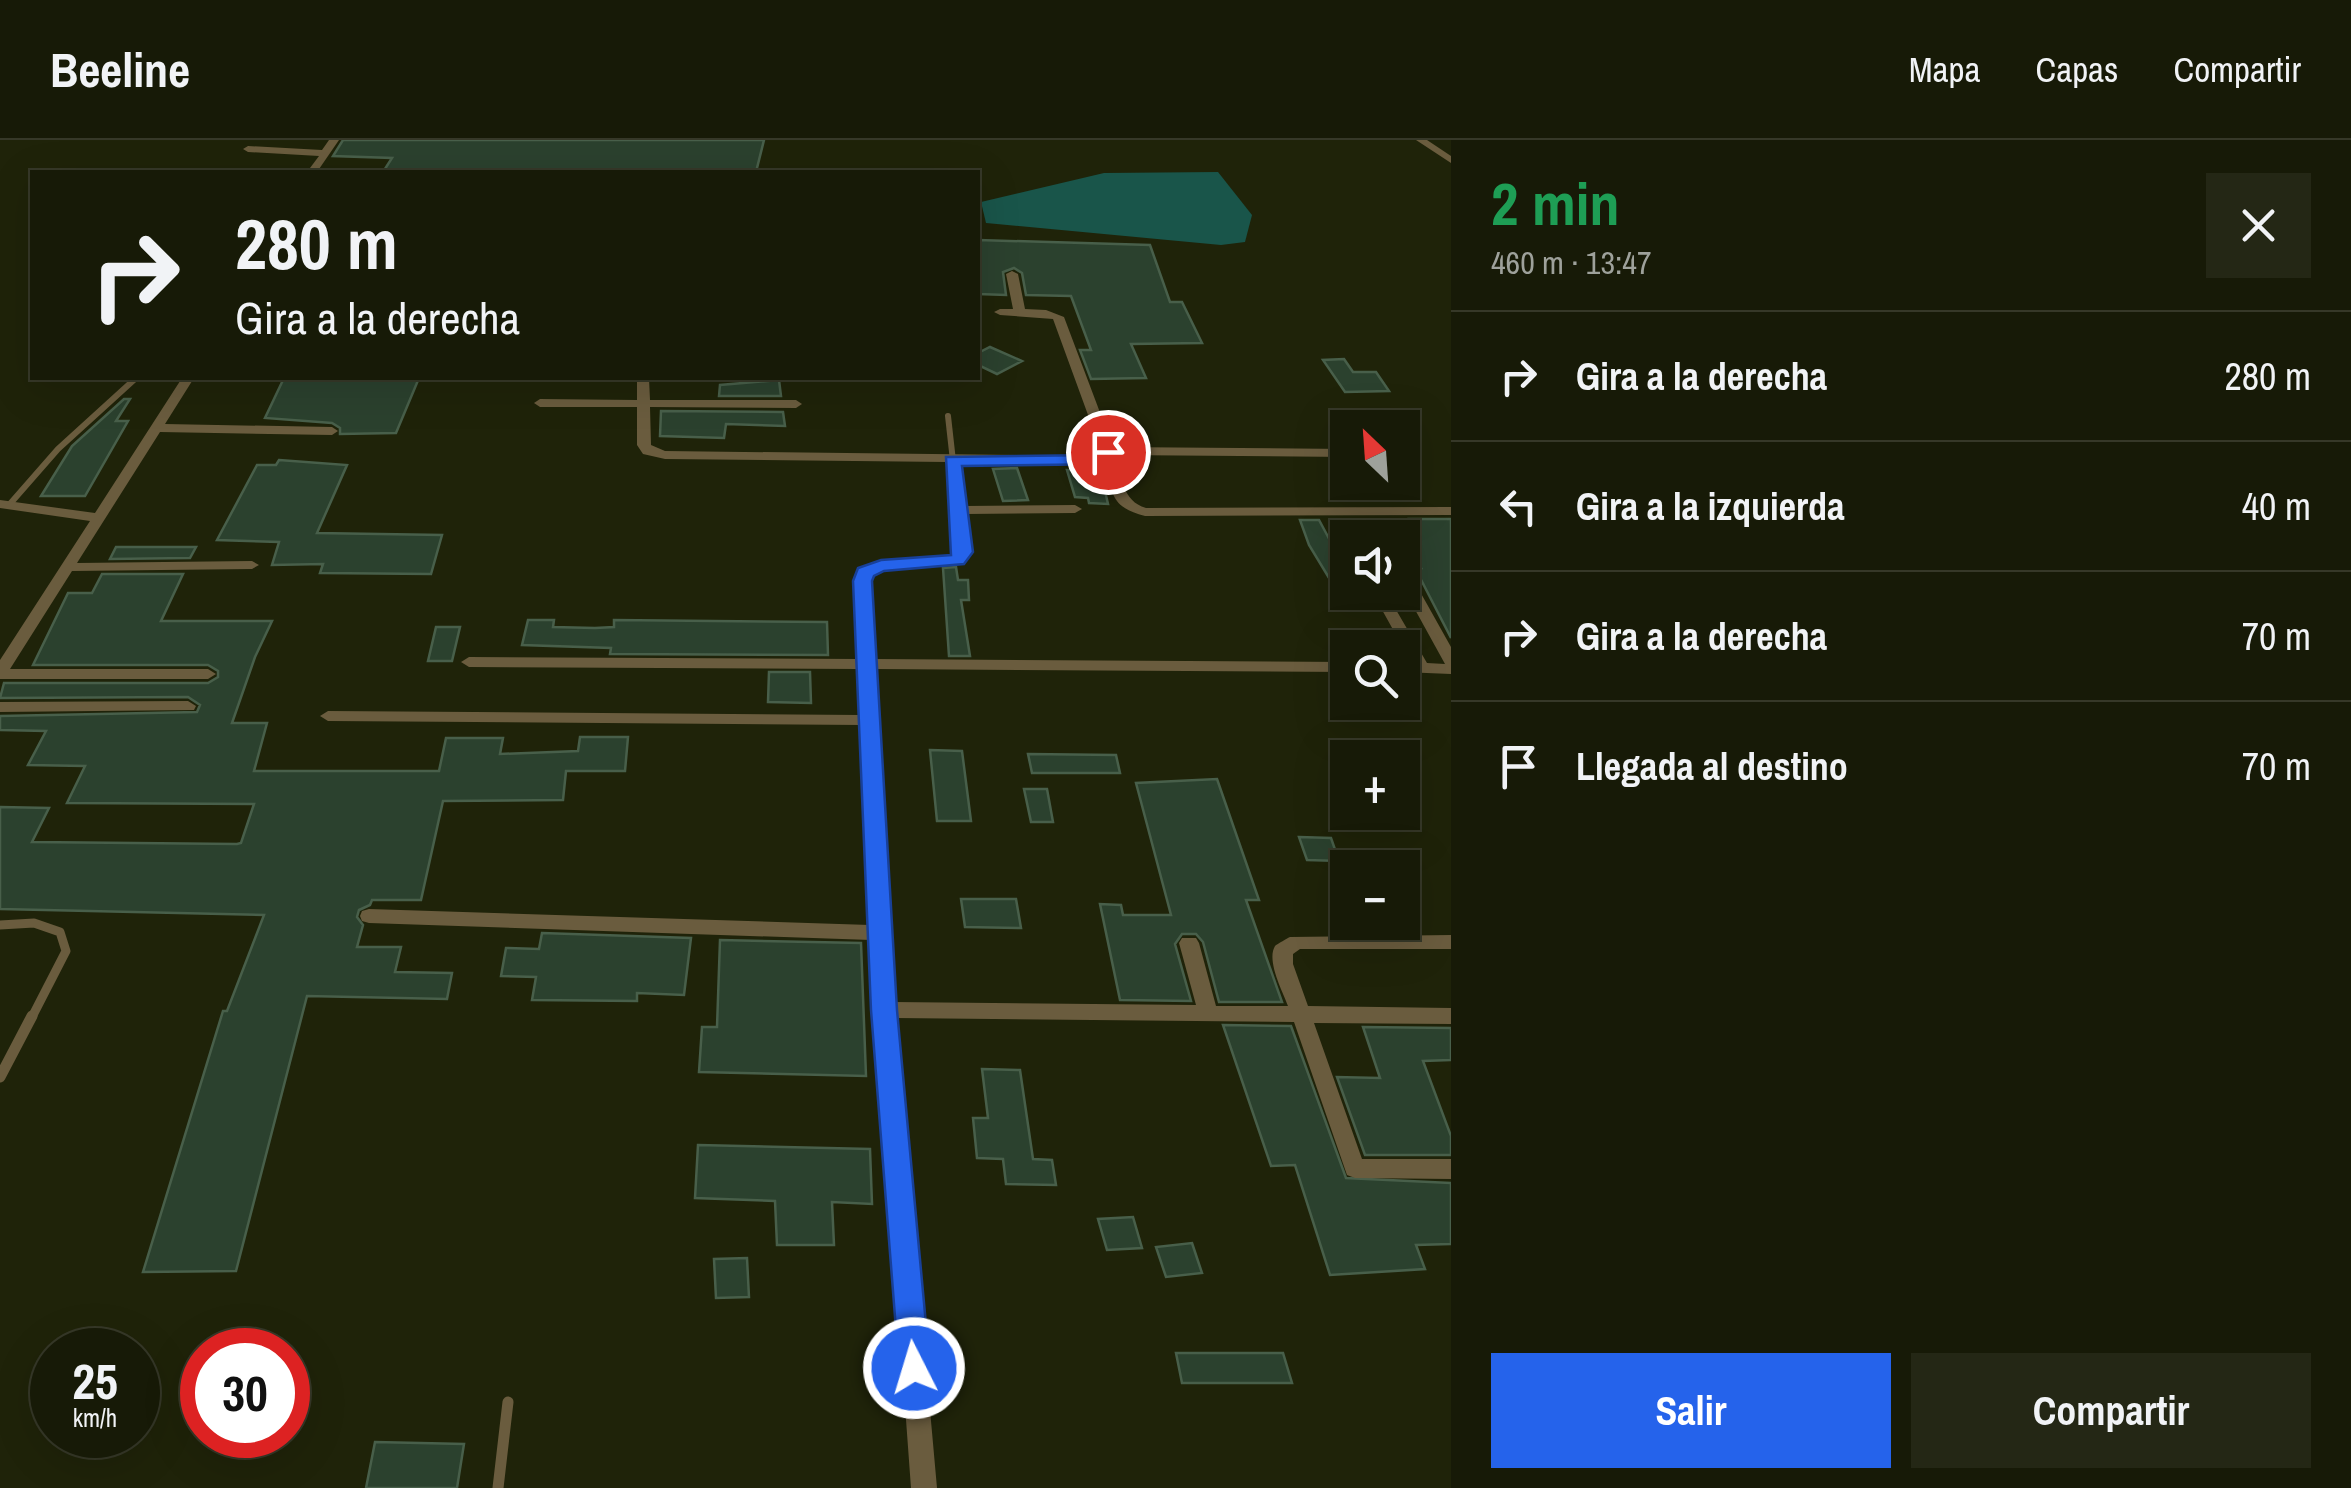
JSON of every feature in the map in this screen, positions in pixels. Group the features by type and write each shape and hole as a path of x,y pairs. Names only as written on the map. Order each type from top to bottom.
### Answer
{"street":[{"path":"313,170 334,140"},
{"path":"1422,140 1451,160"},
{"path":"248,150 326,153"},
{"path":"1012,274 1020,313"},
{"path":"1000,312 1058,318 1121,499 1128,507 1145,512 1451,511"},
{"path":"0,673 187,380"},
{"path":"643,380 644,445 648,451 665,455 952,461 1330,453"},
{"path":"540,403 796,404"},
{"path":"155,428 332,431"},
{"path":"924,1488 884,1010 865,572 881,566 957,560 963,552 952,461"},
{"path":"4,504 99,518"},
{"path":"960,510 1075,509"},
{"path":"68,566 252,565"},
{"path":"1420,605 1451,661"},
{"path":"1389,610 1421,667 1451,669"},
{"path":"469,662 1330,667"},
{"path":"0,673 208,674"},
{"path":"0,707 188,706"},
{"path":"328,716 870,720"},
{"path":"369,916 883,933"},
{"path":"1451,942 1297,942 1283,950 1283,964 1355,1168 1451,1169"},
{"path":"1190,943 1208,1014"},
{"path":"884,1010 1451,1016"}],"lane":[{"path":"4,504 134,380"},
{"path":"948,416 952,461"},
{"path":"0,925 34,924 60,932 66,952 0,1077"},
{"path":"498,1488 508,1402"}],"water":[{"path":"1218,172 1252,215 1245,242 1221,245 986,223 981,202 1104,173"}],"building":[{"path":"343,140 764,140 756,170 384,170 392,158 333,156"},
{"path":"980,240 1150,245 1170,302 1182,302 1202,343 1131,344 1146,378 1091,379 1080,350 1091,350 1071,296 1026,295 1022,273 1014,268 1003,272 1006,295 980,294"},
{"path":"990,347 1022,361 997,374 980,366 980,352"},
{"path":"1344,359 1353,372 1376,372 1389,391 1345,392 1323,360"},
{"path":"283,380 418,380 396,433 340,434 340,428 332,423 265,418"},
{"path":"779,380 781,396 719,396 720,385"},
{"path":"124,399 130,399 116,421 128,421 85,496 41,496 72,446"},
{"path":"661,411 783,412 785,426 726,424 724,438 660,436"},
{"path":"279,460 347,465 317,533 442,535 431,574 320,573 323,564 272,565 279,542 217,540 257,465 276,465"},
{"path":"1017,468 1028,500 1003,501 993,469"},
{"path":"1067,470 1100,470 1108,504 1075,497"},
{"path":"1451,519 1451,638 1420,578 1420,520 1409,520"},
{"path":"1300,520 1319,520 1330,540 1330,580 1309,545"},
{"path":"116,547 196,547 190,558 110,559"},
{"path":"956,567 958,580 968,580 969,600 961,600 970,656 949,656 943,568"},
{"path":"102,574 183,574 161,621 272,621 232,723 267,723 254,771 439,771 446,738 503,738 500,754 578,751 580,737 628,737 625,771 566,771 563,800 443,801 421,900 372,900 359,910 357,917 363,925 357,947 401,947 395,972 452,973 447,999 307,996 236,1271 143,1272 223,1011 227,1011 264,915 0,909 0,807 49,808 32,842 237,844 241,843 254,804 67,803 85,766 28,765 46,731 0,730 0,716 197,712 200,705 188,697 0,698 4,683 208,683 218,677 218,671 208,665 33,665 68,593 92,593"},
{"path":"528,620 554,620 553,627 595,628 614,627 614,620 827,622 828,655 610,654 611,648 522,645"},
{"path":"436,627 460,627 452,661 428,661"},
{"path":"769,672 810,672 811,703 768,702"},
{"path":"930,750 962,751 971,821 937,821"},
{"path":"1028,754 1116,755 1120,773 1032,773"},
{"path":"1217,779 1259,900 1246,900 1282,1002 1219,1002 1203,942 1196,934 1182,934 1175,944 1191,1001 1120,1000 1100,904 1121,905 1123,915 1171,915 1136,783"},
{"path":"1024,789 1047,789 1053,822 1031,822"},
{"path":"1299,837 1331,838 1335,850 1330,850 1330,861 1307,860"},
{"path":"961,899 1016,899 1021,928 965,927"},
{"path":"542,933 691,938 684,995 637,993 637,1001 532,1000 536,977 501,976 506,948 539,949"},
{"path":"720,940 861,943 866,1076 699,1072 702,1027 717,1027"},
{"path":"1223,1025 1291,1026 1346,1178 1451,1183 1451,1244 1416,1245 1425,1269 1330,1275 1295,1165 1271,1166"},
{"path":"1363,1027 1451,1028 1451,1060 1423,1061 1451,1136 1451,1155 1365,1155 1337,1077 1380,1078"},
{"path":"982,1069 1020,1070 1033,1159 1052,1160 1056,1185 1006,1184 1003,1159 977,1158 973,1118 988,1118"},
{"path":"698,1145 870,1149 872,1204 832,1202 834,1245 777,1245 775,1201 695,1198"},
{"path":"1133,1217 1142,1248 1107,1250 1098,1219"},
{"path":"1192,1243 1202,1273 1166,1277 1156,1247"},
{"path":"747,1258 749,1297 716,1298 714,1259"},
{"path":"1176,1353 1283,1353 1292,1383 1182,1383"},
{"path":"375,1442 464,1444 457,1488 366,1488"}],"route":[{"path":"914,1368 884,1010 862,581 865,572 881,566 957,560 963,552 952,461 1110,460 1108,452"}]}
